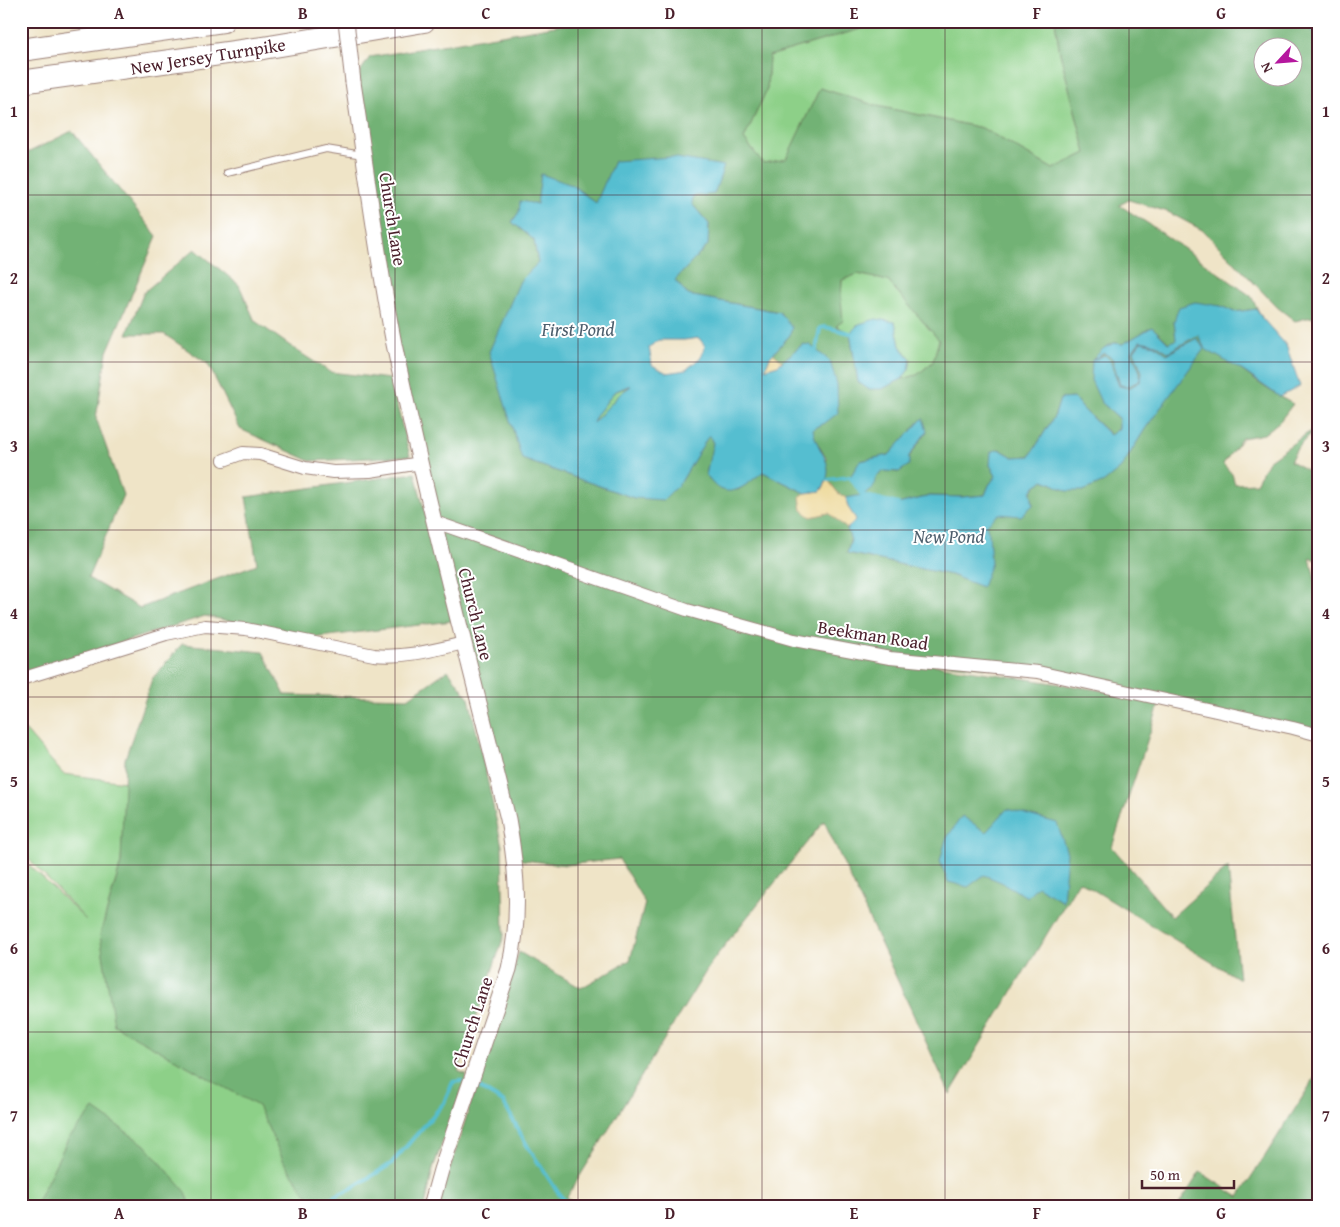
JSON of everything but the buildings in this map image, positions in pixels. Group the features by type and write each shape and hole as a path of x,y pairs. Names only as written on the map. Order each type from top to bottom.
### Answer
{"highway":[{"name":"New Jersey Turnpike","path":"21,50 223,21"},
{"name":"New Jersey Turnpike","path":"21,82 263,48 424,21"}],"street":[{"name":"Church Lane","path":"346,21 374,224 394,342 435,522 508,819 515,859 517,911 515,945 509,969 441,1170 431,1206"},
{"path":"224,460 243,453 260,454 305,468 333,472 370,471 421,463"},
{"name":"Beekman Road","path":"435,522 687,610 794,640 890,658 1038,672 1319,735"},
{"path":"21,679 166,634 205,626 246,629 392,657 415,655 464,643"}],"lane":[{"path":"226,172 326,150 364,155"}],"green space":[{"path":"585,21 963,21 922,25 880,23 769,56 767,89 744,139 763,163 786,159 820,88 877,106 982,128 1053,169 1086,153 1060,53 1055,21 1305,21 1319,40 1319,236 1313,288 1319,297 1319,321 1311,317 1295,321 1277,307 1204,231 1168,212 1129,200 1119,205 1251,296 1262,318 1257,309 1234,312 1221,306 1174,321 1176,340 1169,343 1152,327 1123,344 1114,343 1104,348 1094,359 1105,353 1112,358 1120,384 1140,372 1132,352 1140,341 1156,344 1168,352 1198,335 1255,381 1293,404 1280,421 1264,434 1242,438 1223,464 1232,474 1235,484 1256,483 1268,461 1319,425 1298,447 1290,461 1316,475 1319,481 1319,562 1310,557 1319,597 1319,735 1161,699 1112,847 1172,917 1228,867 1239,979 1079,881 950,1094 824,821 713,960 567,1197 575,1206 438,1206 519,952 581,988 630,960 645,903 619,859 566,865 515,859 410,417 353,82 370,57","holes":["572,185 596,203 693,196 692,204 709,224 708,245 675,280 688,295 780,312 790,335 770,357 778,365 803,344 825,423 813,428 815,440 827,459 805,493 763,472 738,490 716,487 706,475 713,443 709,434 681,482 634,498 522,459 520,281 538,263 534,240 512,222 519,212","858,274 888,281 939,340 933,362 917,375 902,379 882,389 858,382 850,333 836,326 843,321 842,280","1197,338 1203,349 1145,429 1121,468 1067,491 1044,480 1035,486 1031,493 1033,505 999,513 986,525 989,533 982,586 951,575 847,553 862,495 898,504 930,496 962,497 985,495 989,485 996,476 990,465 999,449 1013,457 1030,456 1055,415 1060,399 1074,398 1111,435 1119,428 1119,418 1101,402 1110,360 1119,386 1129,388 1141,381 1142,372 1134,351 1155,345 1167,354","922,419 927,431 899,472 884,471 876,477 860,461 889,455","903,660 1038,672 1151,698"]},
{"path":"963,21 1055,21 1060,53 1086,153 1053,169 982,128 877,106 820,88 786,160 763,163 744,139 767,89 769,56 880,23 922,25"},
{"path":"72,131 157,236 107,352 96,418 123,495 88,578 140,608 257,564 246,497 415,473 452,621 312,638 205,616 21,674 21,156"},
{"path":"195,249 239,285 255,321 296,350 330,372 390,379 410,456 310,461 240,429 208,364 164,334 127,334 144,292"},
{"path":"858,274 888,281 939,340 933,362 917,375 902,379 909,369 911,359 900,346 895,322 859,324 850,333 836,326 842,280"},
{"path":"633,385 621,393 592,424 614,392"},
{"path":"182,644 263,652 285,695 408,698 448,670 469,698 502,846 504,936 458,1071 467,1075 433,1168 425,1206 315,1206 285,1164 258,1106 114,1025 100,935 121,863 125,759 152,679"},
{"path":"21,728 26,731 63,774 125,782 121,863 100,935 467,1075 433,1168 425,1206 21,1206 21,857 86,920 21,851"},
{"path":"1319,1071 1319,1206 1178,1206 1200,1172 1239,1197"},
{"path":"94,1109 145,1145 186,1192 191,1206 35,1206 68,1139"}],"sand":[{"path":"773,353 782,361 778,365 765,369 770,357"},
{"path":"828,480 838,493 846,498 848,507 856,519 854,524 847,529 829,513 811,517 802,510 800,497 805,493 821,491"}],"water":[{"path":"1305,21 1319,21 1319,40"},
{"name":"First Pond","path":"671,157 724,166 714,194 693,196 692,204 709,224 708,245 675,280 688,295 779,312 792,327 790,335 770,357 765,369 778,365 803,344 810,345 830,361 837,384 838,413 813,429 818,446 827,465 828,473 821,491 805,493 763,472 741,488 729,491 723,490 714,485 706,475 713,443 709,435 681,482 663,500 634,498 522,459 489,352 520,281 538,263 534,240 512,222 519,212 520,201 537,204 541,174 572,185 596,203 614,161","holes":["699,338 705,346 701,357 686,370 667,373 652,365 649,347 659,340","631,386 621,393 593,423 614,392"]},
{"name":"New Pond","path":"1195,302 1221,306 1234,312 1257,309 1262,318 1286,345 1300,386 1280,397 1243,371 1205,349 1198,335 1168,352 1156,344 1140,341 1132,352 1140,372 1140,380 1129,386 1120,385 1112,358 1104,353 1093,360 1105,355 1110,360 1119,386 1129,388 1141,381 1142,372 1134,351 1141,342 1155,345 1167,354 1197,338 1204,349 1145,429 1121,468 1104,482 1083,491 1067,491 1044,480 1035,486 1031,492 1033,505 1021,516 999,514 986,525 989,533 991,563 982,587 951,575 847,553 851,540 847,529 856,519 848,507 846,498 862,495 850,477 860,461 889,455 923,418 927,431 909,456 909,465 899,472 884,471 876,477 873,488 863,495 898,504 930,496 962,497 985,495 989,485 996,476 990,465 991,452 999,449 1013,457 1030,456 1055,415 1060,399 1074,398 1110,435 1119,429 1119,418 1101,402 1091,380 1092,360 1104,348 1114,343 1123,344 1152,327 1168,343 1176,340 1174,321 1179,307"},
{"path":"876,319 895,322 900,346 911,359 909,369 902,379 882,389 868,389 858,382 850,333 859,324"},
{"path":"1007,809 1057,823 1067,853 1063,901 1037,886 1027,897 1001,882 984,875 968,887 948,882 940,861 946,839 962,816 986,832"}],"waterway":[{"path":"816,350 820,328 825,327 850,333"},
{"path":"828,480 850,477 862,495 898,504"},
{"path":"314,1206 352,1188 391,1164 444,1103 453,1082 461,1081"},
{"path":"478,1087 503,1102 528,1147 569,1206"}]}
